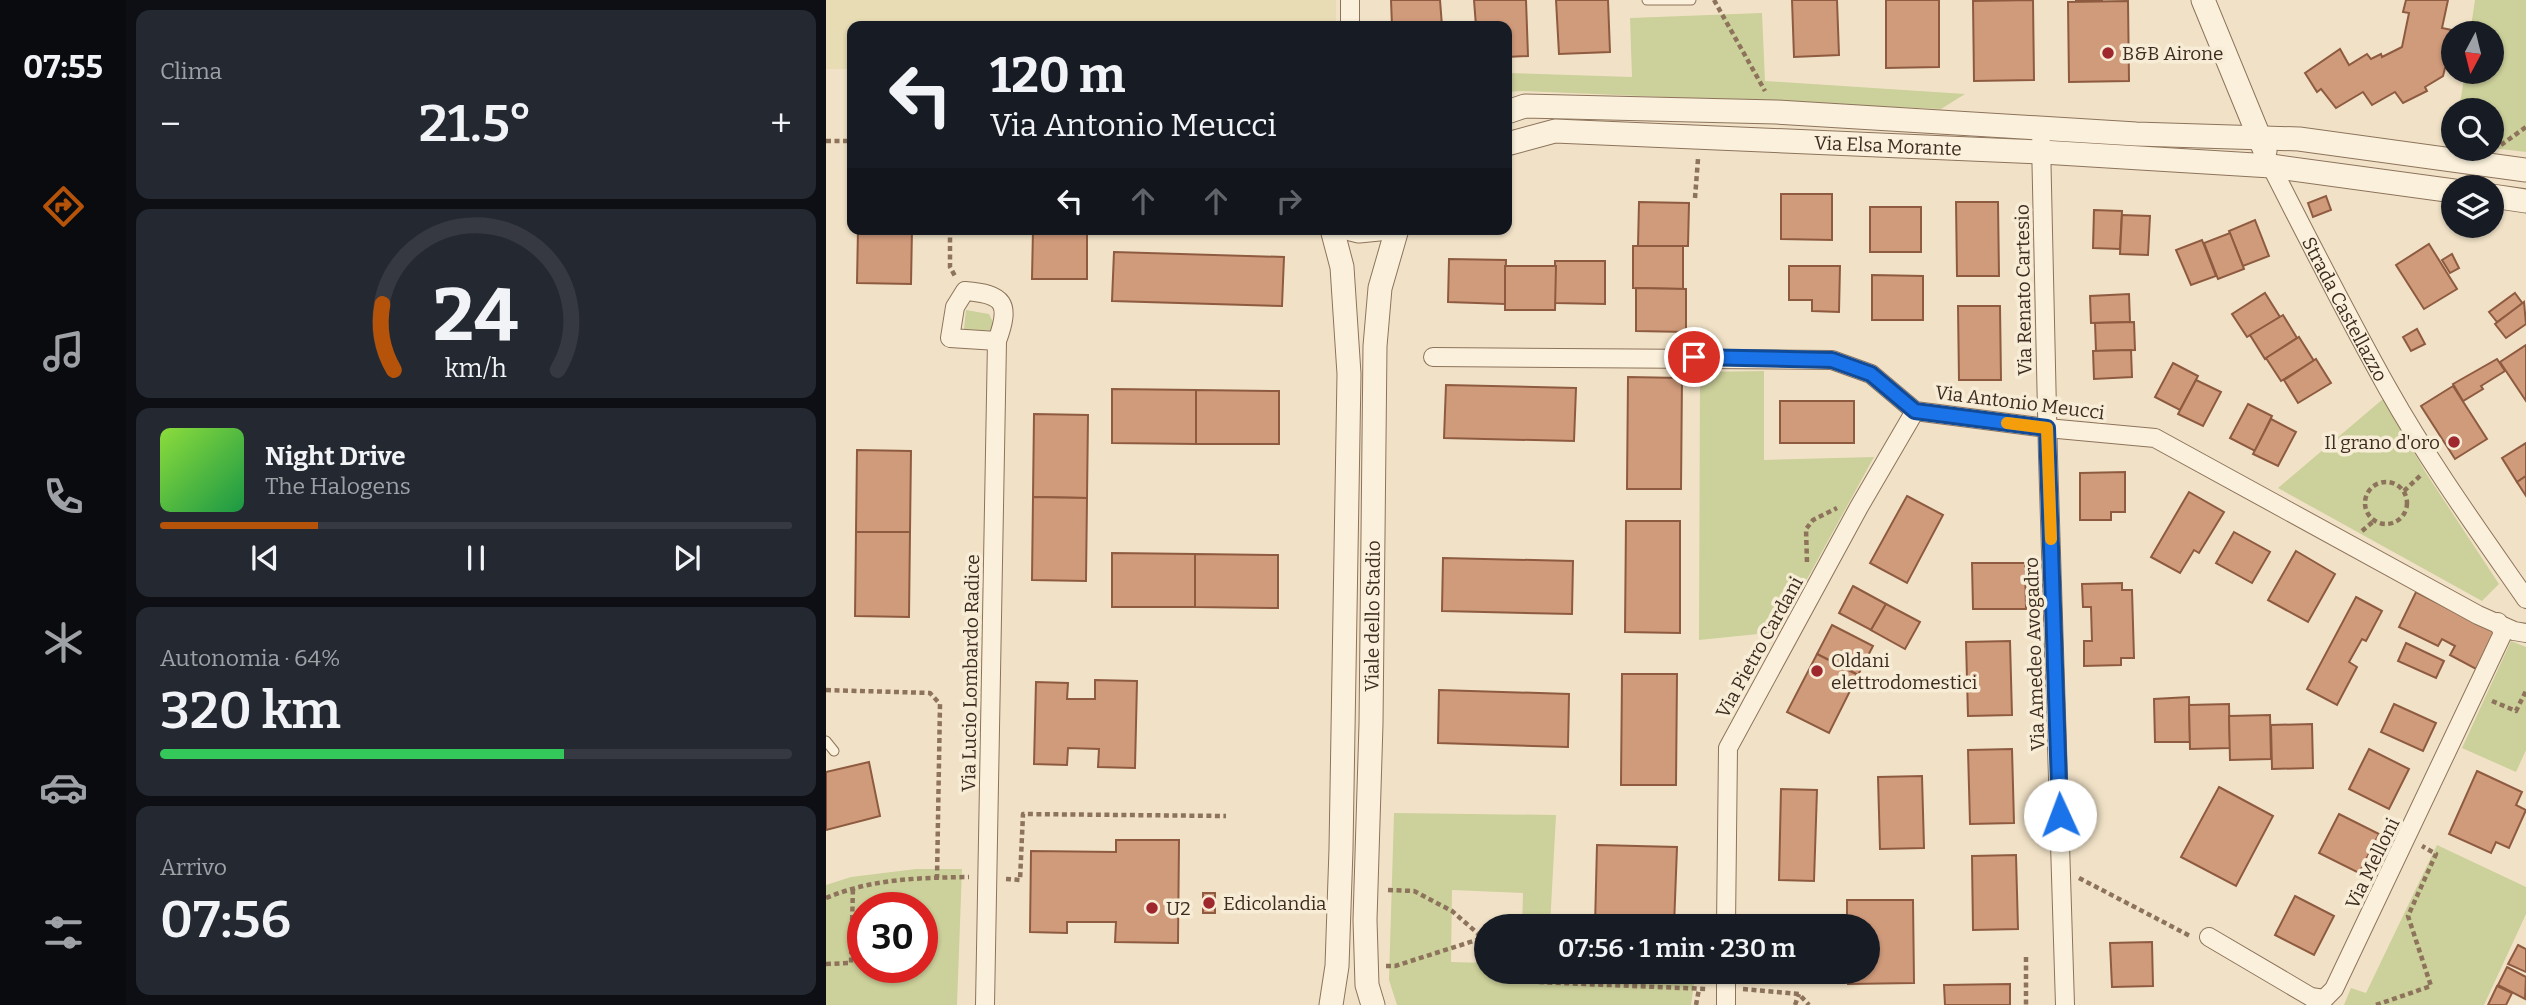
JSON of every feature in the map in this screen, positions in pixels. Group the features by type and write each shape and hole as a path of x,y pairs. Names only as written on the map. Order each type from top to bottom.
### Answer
{"street":[{"path":"1350,0 1350,21"},
{"name":"Strada Castellazzo","path":"2203,0 2259,138 2330,283 2389,390 2434,464 2526,598"},
{"name":"Via Elsa Morante","path":"1512,110 1525,106 1776,112 2040,128 2299,139 2526,170"},
{"path":"1776,112 1783,141"},
{"name":"Via Renato Cartesio","path":"2040,128 2047,428"},
{"name":"Via Elsa Morante","path":"1512,143 1555,131 2042,152 2272,166 2441,189"},
{"path":"2504,198 2526,201"},
{"name":"Viale dello Stadio","path":"1331,1005 1338,966 1349,374 1342,267 1334,235"},
{"name":"Viale dello Stadio","path":"1373,1005 1367,985 1366,889 1371,724 1374,346 1380,288 1395,235"},
{"path":"965,291 955,307 950,338 997,341"},
{"name":"Via Lucio Lombardo Radice","path":"965,291 998,297 1003,306 997,341 985,1005"},
{"name":"Via Antonio Meucci","path":"1433,357 1832,360 1871,374 1915,411 2047,428 2155,438 2478,615 2514,631 2526,633"},
{"name":"Via Pietro Cardani","path":"1726,914 1727,748 1859,507 1915,411"},
{"name":"Via Amedeo Avogadro","path":"2047,428 2065,1005"},
{"name":"Via Melloni","path":"2208,937 2311,996 2324,999 2334,989 2503,633 2498,622"}],"lane":[{"path":"1647,0 1691,0"},
{"path":"826,741 834,751"}],"path":[{"path":"1714,0 1776,112"},
{"path":"1695,198 1699,137"},
{"path":"826,141 847,141"},
{"path":"950,235 950,267 965,291"},
{"path":"2383,482 2398,485 2407,497 2405,513 2395,522 2380,523 2366,509 2367,495 2383,482"},
{"path":"826,690 930,693 940,704 936,878"},
{"path":"2475,693 2516,711 2526,691"},
{"path":"826,898 853,887 895,879 987,877 1020,880 1023,814 1226,816"},
{"path":"2376,1005 2431,986 2408,916 2436,854 2407,838"},
{"path":"2062,870 2202,942 2208,937"},
{"path":"826,964 851,963 853,887"},
{"path":"1366,889 1414,891 1452,911 1474,930"},
{"path":"1366,967 1395,966 1474,942"},
{"path":"2026,957 2026,1005"},
{"path":"1583,984 1699,989 1726,997 1758,989 1799,994 1809,1005"},
{"path":"1696,1005 1699,989"},
{"path":"1795,1005 1799,994"}],"shaded area":[{"path":"826,0 1336,0 1336,21 847,21 847,69 826,69"}],"green space":[{"path":"2475,0 2526,0 2526,152 2504,149 2504,98 2461,98 2463,84 2504,84 2504,21 2472,21"},
{"path":"1762,13 1765,81 1965,94 1941,109 1512,92 1512,73 1632,77 1630,18"},
{"path":"966,310 989,314 993,331 964,329"},
{"path":"1764,371 1764,460 1874,457 1778,632 1699,640 1700,372"},
{"path":"2383,399 2426,473 2499,584 2482,601 2278,488"},
{"path":"2511,641 2526,647 2526,750 2516,772 2462,748"},
{"path":"1394,813 1556,815 1551,914 1522,914 1523,893 1452,890 1451,962 1474,963 1474,984 1694,984 1691,1005 1397,1005 1389,980"},
{"path":"2437,845 2526,887 2526,914 2484,1005 2344,1005 2351,988 2366,993"},
{"path":"916,869 962,869 957,1005 826,1005 826,885 851,877"}],"building":[{"path":"1391,0 1440,0 1442,21 1392,21"},
{"path":"1474,0 1526,0 1528,56 1512,57 1512,21 1476,21"},
{"path":"1556,0 1608,0 1610,52 1559,54"},
{"path":"1792,0 1837,0 1839,55 1794,57"},
{"path":"1886,0 1939,0 1939,67 1886,68"},
{"path":"2033,0 2034,80 1974,81 1973,1"},
{"path":"2102,0 2102,2 2076,2"},
{"path":"2406,0 2448,0 2444,21 2441,21 2441,77 2425,87 2427,91 2403,103 2395,92 2372,105 2363,92 2336,108 2321,89 2317,92 2305,73 2340,49 2349,65 2367,54 2371,59 2381,54 2382,57 2402,47 2409,13 2403,12"},
{"path":"2128,1 2129,81 2069,82 2068,2"},
{"path":"1781,194 1832,194 1832,240 1781,239"},
{"path":"2326,196 2331,210 2313,217 2308,203"},
{"path":"1639,202 1689,203 1688,246 1638,246"},
{"path":"1956,202 1998,202 1999,276 1957,276"},
{"path":"1870,207 1921,207 1921,252 1870,252"},
{"path":"2094,210 2122,211 2120,249 2093,248"},
{"path":"2122,215 2150,216 2148,255 2120,254"},
{"path":"2255,220 2269,256 2243,266 2229,231"},
{"path":"2230,233 2244,269 2218,279 2204,243"},
{"path":"858,235 912,235 911,284 857,283"},
{"path":"1033,235 1087,235 1087,279 1032,279"},
{"path":"2202,240 2216,276 2191,285 2176,250"},
{"path":"2429,244 2457,289 2424,309 2396,265"},
{"path":"1633,246 1683,246 1683,289 1633,288"},
{"path":"1114,252 1284,257 1282,306 1112,301"},
{"path":"2452,254 2459,268 2450,273 2442,260"},
{"path":"1449,259 1506,260 1505,304 1448,302"},
{"path":"1555,261 1605,261 1605,304 1555,303"},
{"path":"1505,266 1556,266 1555,310 1505,310"},
{"path":"1789,266 1840,266 1839,312 1812,311 1812,300 1789,300"},
{"path":"1872,275 1923,276 1923,320 1872,320"},
{"path":"1636,288 1686,289 1686,332 1636,331"},
{"path":"2265,293 2280,317 2247,337 2232,314"},
{"path":"2515,293 2523,304 2497,322 2489,312"},
{"path":"2129,294 2130,322 2091,323 2090,296"},
{"path":"2524,302 2526,324 2506,338 2495,324"},
{"path":"1958,306 2000,306 2001,380 1959,380"},
{"path":"2283,315 2297,338 2265,359 2250,335"},
{"path":"2134,322 2135,350 2096,351 2095,323"},
{"path":"2417,329 2425,344 2411,351 2403,337"},
{"path":"2299,337 2314,361 2281,381 2266,358"},
{"path":"2526,345 2526,401 2500,362"},
{"path":"2131,350 2132,377 2094,379 2093,351"},
{"path":"2316,359 2331,383 2298,403 2284,380"},
{"path":"2497,359 2505,371 2463,401 2453,384"},
{"path":"2173,363 2198,376 2180,410 2155,397"},
{"path":"1628,377 1682,378 1681,489 1627,489"},
{"path":"2196,380 2221,392 2203,426 2178,414"},
{"path":"1446,385 1576,388 1574,441 1444,438"},
{"path":"2453,386 2487,439 2455,459 2421,406"},
{"path":"1112,389 1196,390 1196,444 1112,443"},
{"path":"1196,390 1279,391 1279,444 1196,444"},
{"path":"1780,401 1854,401 1854,443 1780,443"},
{"path":"2248,404 2272,416 2255,451 2230,438"},
{"path":"1034,414 1088,415 1087,498 1033,497"},
{"path":"2271,419 2296,432 2278,466 2253,454"},
{"path":"2526,443 2526,476 2517,482 2502,458"},
{"path":"857,450 911,451 910,532 856,532"},
{"path":"2125,472 2125,512 2111,512 2111,520 2080,520 2080,473"},
{"path":"2526,476 2526,496 2517,482"},
{"path":"2189,492 2224,512 2199,553 2194,550 2180,573 2151,557"},
{"path":"1907,496 1943,515 1907,583 1870,563"},
{"path":"1033,497 1087,498 1086,581 1032,580"},
{"path":"1626,521 1680,521 1680,633 1625,632"},
{"path":"856,532 910,532 909,617 855,616"},
{"path":"2234,532 2270,552 2252,583 2216,563"},
{"path":"2296,551 2335,574 2308,622 2268,600"},
{"path":"1112,553 1195,554 1195,607 1112,607"},
{"path":"1195,554 1278,555 1278,608 1195,607"},
{"path":"1443,558 1573,561 1572,614 1442,611"},
{"path":"1972,563 2025,563 2026,609 1973,609"},
{"path":"2122,583 2122,590 2132,590 2134,658 2121,658 2121,665 2084,666 2084,641 2092,641 2091,607 2083,607 2082,584"},
{"path":"1853,586 1886,604 1871,630 1839,613"},
{"path":"2416,592 2495,632 2476,669 2450,655 2455,646 2442,639 2438,646 2399,627"},
{"path":"2356,597 2382,611 2366,641 2362,639 2349,662 2357,667 2337,705 2307,689"},
{"path":"1886,604 1920,622 1905,649 1871,630"},
{"path":"1832,625 1873,646 1858,675 1817,654"},
{"path":"2010,641 2012,715 1968,716 1966,642"},
{"path":"2406,643 2444,661 2436,678 2398,661"},
{"path":"1817,654 1858,675 1829,733 1787,712"},
{"path":"1622,674 1677,674 1676,785 1621,785"},
{"path":"1095,680 1137,681 1135,768 1098,767 1099,749 1068,748 1067,765 1034,764 1036,682 1068,683 1067,699 1095,699"},
{"path":"1439,690 1569,694 1568,747 1438,743"},
{"path":"2189,697 2190,742 2155,742 2154,699"},
{"path":"2229,704 2230,748 2190,749 2189,705"},
{"path":"2394,704 2436,723 2423,751 2381,732"},
{"path":"2270,715 2271,759 2230,760 2229,716"},
{"path":"2312,724 2313,768 2272,769 2271,725"},
{"path":"2012,749 2014,823 1970,824 1968,750"},
{"path":"2369,749 2409,769 2389,809 2349,789"},
{"path":"869,762 880,816 826,830 826,772"},
{"path":"2477,771 2522,792 2516,805 2526,810 2509,848 2496,842 2491,853 2449,834"},
{"path":"1922,776 1924,848 1880,849 1878,777"},
{"path":"2219,787 2273,816 2236,886 2181,857"},
{"path":"1781,789 1817,790 1814,881 1779,880"},
{"path":"2339,814 2379,834 2359,873 2319,853"},
{"path":"1116,840 1179,840 1178,943 1115,942 1116,922 1067,922 1067,933 1030,932 1031,851 1116,852"},
{"path":"1597,845 1677,847 1674,914 1595,914"},
{"path":"2016,855 2018,929 1973,930 1972,856"},
{"name":"Edicolandia","path":"1203,893 1215,893 1215,913 1203,913"},
{"path":"2295,896 2334,916 2314,955 2275,935"},
{"path":"1847,900 1913,900 1914,983 1880,984 1880,914 1847,914"},
{"path":"2152,942 2153,986 2112,987 2110,943"},
{"path":"2518,945 2526,949 2526,972 2508,964"},
{"path":"2507,967 2526,977 2525,999 2498,985"},
{"path":"2010,984 2010,1005 1945,1005 1944,985"},
{"path":"2497,986 2512,993 2506,1005 2488,1005"}],"slow traffic":[{"path":"2007,423 2047,428 2051,539"}],"place":[{"name":"B&B Airone","path":"2108,53"},
{"name":"Il grano d'oro","path":"2454,442"},
{"name":"Oldani elettrodomestici","path":"1817,671"},
{"name":"Edicolandia","path":"1209,903"},
{"name":"U2","path":"1152,908"}],"route":[{"path":"1694,357 1832,360 1871,374 1915,411 2047,428 2060,815"}]}
